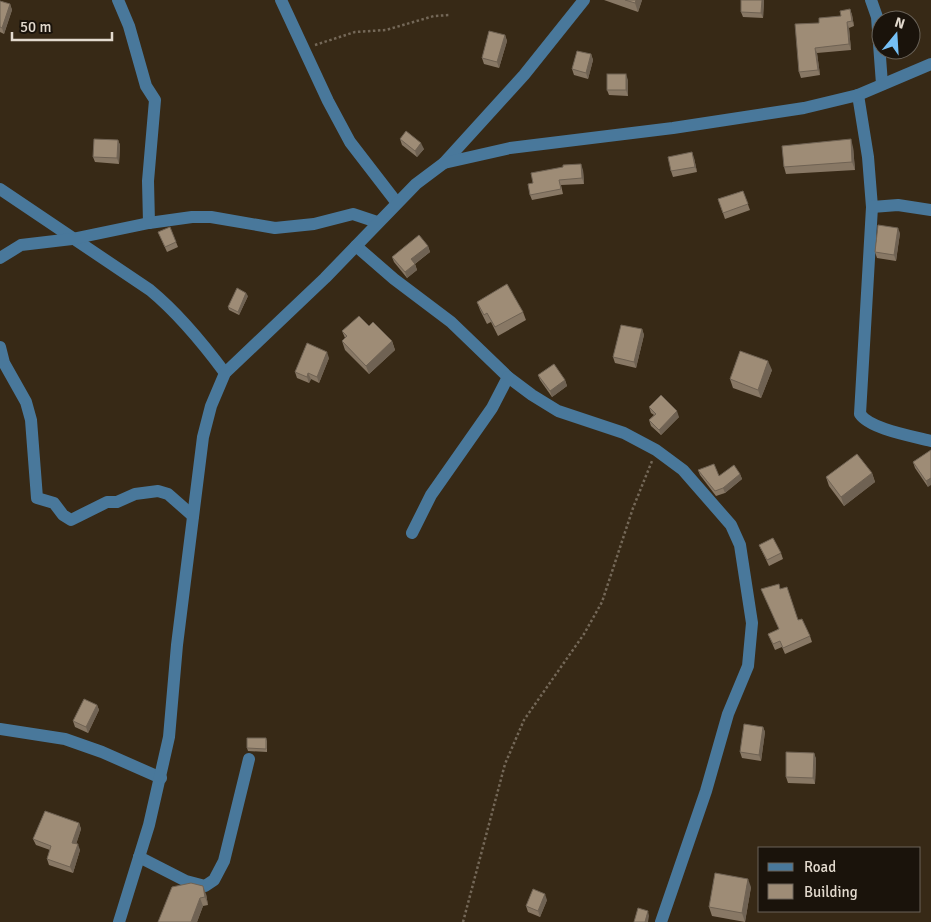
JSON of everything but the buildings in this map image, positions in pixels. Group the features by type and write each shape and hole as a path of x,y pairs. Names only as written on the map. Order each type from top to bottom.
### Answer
{"street":[{"path":"118,0 129,26 146,86 155,100 148,182 149,223"},
{"path":"281,0 328,101 350,142 397,203"},
{"path":"119,922 139,857 160,778 168,738 204,436 210,406 225,373 356,246 377,222 416,184 444,163 524,75 584,0"},
{"path":"871,0 877,17 882,84"},
{"path":"444,163 510,148 804,108 858,95 931,64"},
{"path":"858,95 868,157 872,207 860,414 864,420 874,424 931,441"},
{"path":"0,189 143,285 171,308 193,330 225,373"},
{"path":"872,207 898,205 931,210"},
{"path":"0,258 21,245 72,239 149,223 192,217 211,217 275,228 314,224 353,214 377,222"},
{"path":"356,246 394,280 458,328 508,377 558,411 624,433 656,450 683,470 731,525 740,545 752,623 748,666 728,714 706,791 661,922"},
{"path":"0,347 4,363 26,402 31,420 37,498 54,503 63,515 71,520 107,502 116,502 135,494 163,492 175,499 193,516"},
{"path":"412,533 432,495 492,408 508,377"},
{"path":"0,729 65,739 102,752 160,778"},
{"path":"139,857 186,881 205,886 214,880 224,861 249,759"}],"path":[{"path":"304,48 355,32 394,29 434,16 450,15"},
{"path":"463,922 505,764 524,720 584,634 602,602 633,508 656,450"}]}
